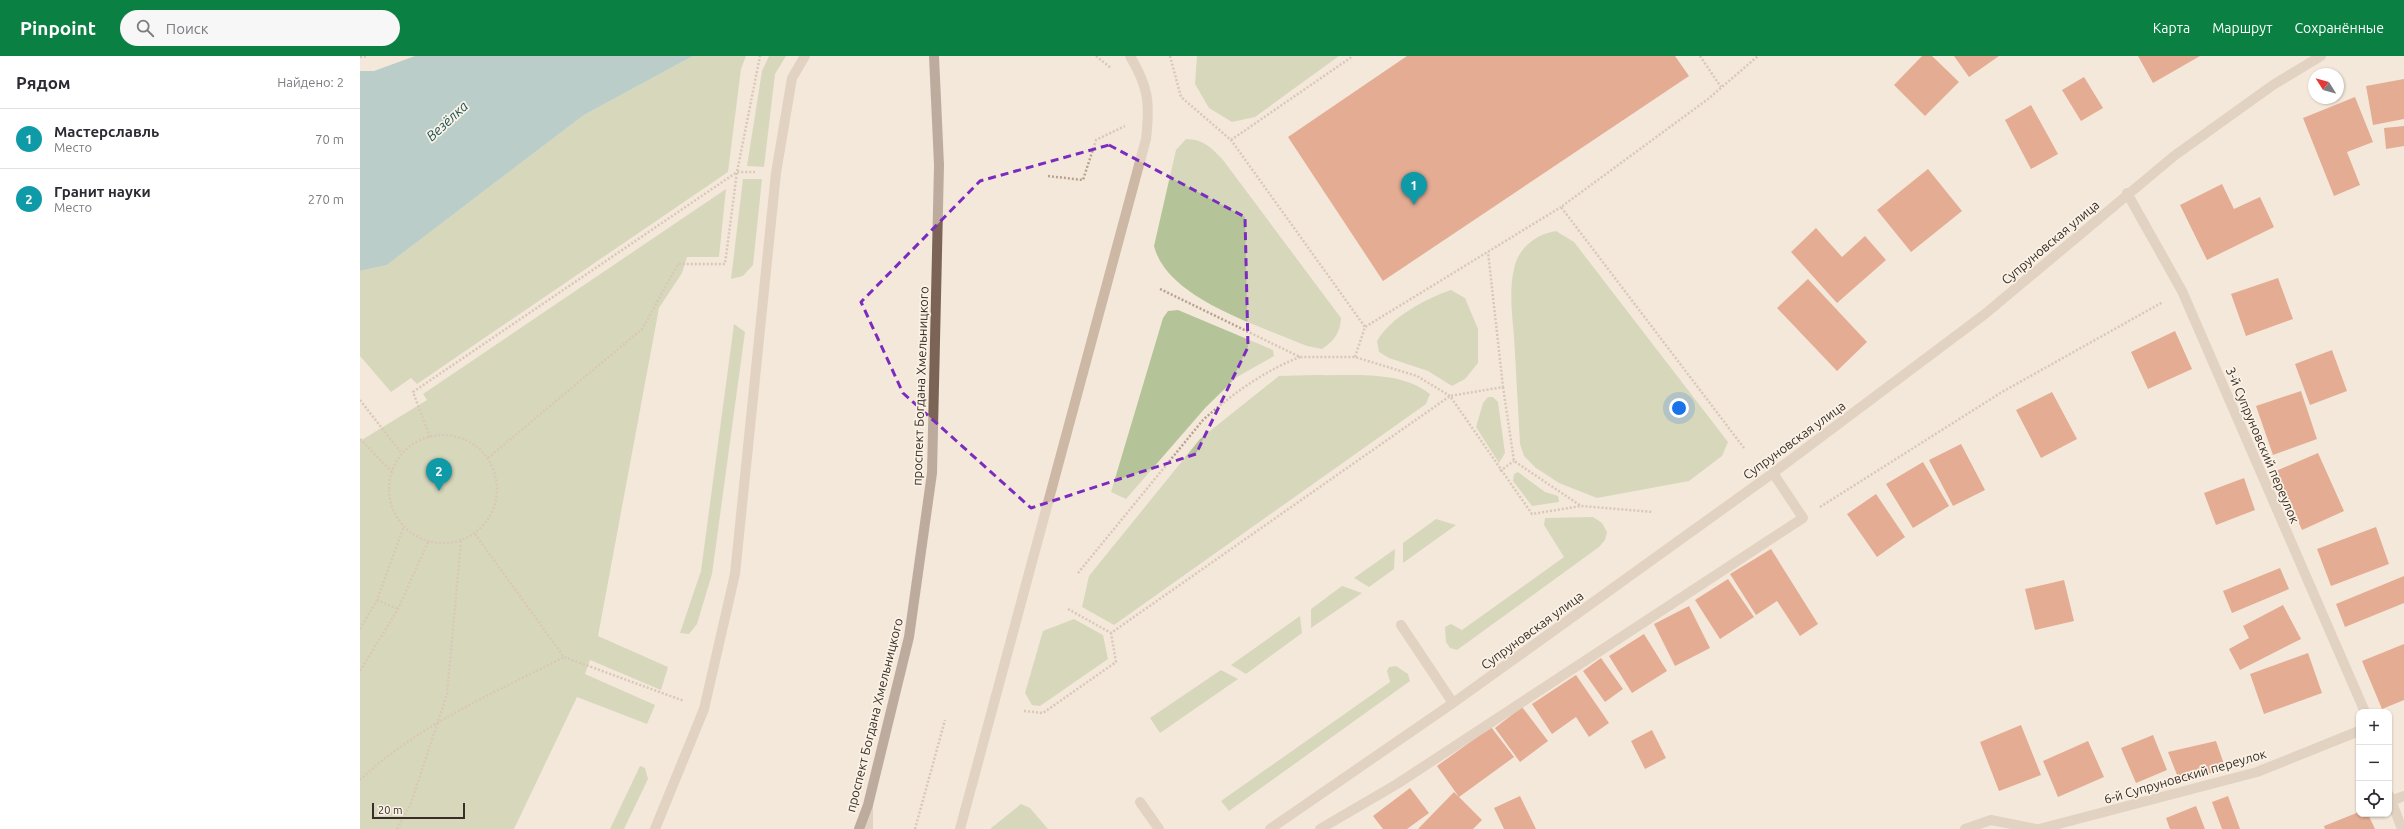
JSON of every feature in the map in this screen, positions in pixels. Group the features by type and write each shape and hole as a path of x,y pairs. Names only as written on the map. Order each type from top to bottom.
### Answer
{"main road":[{"name":"проспект Богдана Хмельницкого","path":"859,829 868,805 909,637 932,473 939,165 934,56"}],"street":[{"path":"655,829 704,709 735,574 776,173 792,78 805,56"},
{"path":"960,829 1146,139 1150,107 1143,78 1130,56"},
{"name":"Супруновская улица","path":"1270,829 1453,703 1773,473 1985,314 2127,193 2174,156 2273,85 2321,56"},
{"name":"3-й Супруновский переулок","path":"2127,193 2182,291 2364,709"},
{"path":"1320,829 1397,784 1741,556 1802,518 1773,473"},
{"path":"1402,625 1453,703"},
{"name":"6-й Супруновский переулок","path":"1965,829 1991,820 2038,829 2257,772 2356,732"},
{"path":"2392,798 2404,796"},
{"path":"1140,802 1159,829"},
{"path":"2392,803 2402,829"},
{"path":"868,805 868,829"}],"path":[{"path":"360,58 367,56"},
{"path":"488,458 642,329 678,264 725,264 737,172 760,56"},
{"path":"1096,56 1116,72"},
{"path":"1170,56 1181,97 1231,140 1365,327"},
{"path":"1231,140 1353,56"},
{"path":"1700,56 1721,87"},
{"path":"1355,357 1365,327 1561,207 1708,100 1758,56"},
{"path":"1048,176 1083,180 1096,140 1129,124"},
{"path":"430,437 413,392 737,172"},
{"path":"1561,207 1744,448"},
{"path":"1488,252 1503,387 1514,461 1581,506"},
{"path":"1160,288 1300,357"},
{"path":"1802,518 2002,392 2182,291"},
{"path":"1078,572 1203,420 1227,398 1280,365 1300,357 1355,357 1417,376 1450,396 1500,471 1532,514 1581,506 1653,512"},
{"path":"1112,633 1450,396 1503,387"},
{"path":"360,400 402,454"},
{"path":"446,435 462,438 477,446 488,458 496,473 498,490 495,507 487,522 475,534 461,541 444,544 428,542 415,536 404,526 395,514 390,501 389,486 392,472 402,454 415,443 430,437 446,435"},
{"path":"360,439 392,472"},
{"path":"1500,471 1514,461"},
{"path":"360,629 377,600 404,526"},
{"path":"475,534 564,657 704,709"},
{"path":"397,829 411,804 447,694 461,541"},
{"path":"361,669 398,609 428,542"},
{"path":"377,600 398,609"},
{"path":"1068,609 1112,633"},
{"path":"1024,711 1043,713 1116,662 1112,633"},
{"path":"360,780 383,759 438,722 564,657"},
{"path":"915,829 945,720"}],"highlighted area":[{"path":"1109,145 1245,217 1248,347 1196,454 1031,508 903,393 861,302 980,181"}],"green space":[{"path":"693,56 746,56 741,69 728,172 417,384 411,378 391,392 360,356 360,271 387,265 584,115"},
{"path":"769,56 786,56 775,74 764,167 747,166 762,71"},
{"path":"1197,56 1339,56 1255,117 1232,122 1209,108 1195,84"},
{"path":"1186,139 1202,142 1223,160 1341,318 1336,336 1322,349 1307,346 1242,320 1218,308 1196,296 1177,281 1162,265 1154,246 1176,150"},
{"path":"743,179 762,179 753,265 743,276 731,279"},
{"path":"726,189 719,257 687,257 682,273 659,308 598,636 668,667 661,690 590,660 585,674 655,705 647,724 577,697 514,829 360,829 360,441 427,400 423,394"},
{"path":"1556,231 1574,242 1728,442 1722,456 1689,481 1597,498 1559,483 1536,468 1524,456 1520,444 1511,302 1512,277 1519,255 1529,243 1542,235"},
{"path":"1451,290 1465,298 1478,329 1478,363 1465,379 1452,386 1428,371 1389,358 1379,352 1377,341 1391,324 1410,310 1430,298"},
{"path":"1178,310 1273,350 1274,356 1237,377 1206,407 1126,499 1111,492 1163,318 1168,311"},
{"path":"734,324 745,332 712,574 697,624 689,634 680,633 701,571"},
{"path":"1360,375 1391,378 1418,386 1430,394 1426,404 1114,625 1082,607 1089,576 1200,439 1279,376"},
{"path":"1488,397 1493,397 1498,402 1505,453 1499,463 1476,427 1483,403"},
{"path":"1518,472 1545,492 1558,496 1559,502 1532,506 1513,481 1514,474"},
{"path":"1593,517 1602,523 1607,532 1605,540 1599,547 1457,650 1450,648 1446,642 1445,627 1451,624 1462,630 1564,557 1544,525 1545,518"},
{"path":"1436,519 1456,525 1403,563 1403,543"},
{"path":"1395,549 1394,569 1369,587 1354,578"},
{"path":"1342,586 1362,593 1311,628 1311,609"},
{"path":"1300,616 1302,633 1246,674 1231,665"},
{"path":"1074,619 1103,635 1108,659 1040,706 1032,705 1025,693 1043,631"},
{"path":"1396,666 1408,674 1410,681 1229,811 1221,801 1390,682 1387,671 1389,667"},
{"path":"1221,670 1238,679 1160,733 1150,718"},
{"path":"640,766 645,768 648,779 624,829 610,829"},
{"path":"1021,804 1030,808 1048,829 990,829"}],"water":[{"name":"Везёлка","path":"415,56 693,56 584,115 387,265 360,271 360,71 374,71"}],"building":[{"path":"1407,56 1675,56 1689,76 1383,281 1288,137"},
{"path":"1922,56 1932,56 1959,82 1925,116 1894,85"},
{"path":"1954,56 1999,56 1969,77"},
{"path":"2138,56 2200,56 2153,83"},
{"path":"2084,77 2103,108 2081,121 2062,90"},
{"path":"2404,79 2404,119 2373,125 2366,86"},
{"path":"2355,97 2373,142 2347,152 2360,185 2334,196 2303,118 2338,104 2344,104 2344,101"},
{"path":"2031,105 2058,154 2031,169 2005,120"},
{"path":"2404,126 2404,146 2386,149 2384,128"},
{"path":"1928,169 1962,211 1911,252 1877,210"},
{"path":"2222,184 2234,209 2260,197 2274,227 2207,260 2180,205"},
{"path":"1816,228 1842,257 1865,236 1886,260 1837,303 1791,252"},
{"path":"2278,278 2293,319 2246,336 2231,294"},
{"path":"1808,279 1867,342 1837,371 1777,308"},
{"path":"2175,331 2192,369 2148,389 2131,352"},
{"path":"2332,350 2347,391 2310,405 2295,364"},
{"path":"2301,391 2317,439 2273,455 2256,406"},
{"path":"2052,392 2077,439 2041,458 2016,410"},
{"path":"1961,444 1985,490 1953,506 1929,460"},
{"path":"2318,453 2344,511 2302,530 2276,471"},
{"path":"1923,462 1949,506 1913,528 1886,484"},
{"path":"2244,478 2255,510 2216,525 2204,493"},
{"path":"1876,494 1905,537 1877,557 1847,514"},
{"path":"2376,527 2389,564 2331,586 2317,549"},
{"path":"1771,549 1818,624 1800,636 1777,601 1756,615 1730,574"},
{"path":"2280,568 2289,589 2232,613 2223,591"},
{"path":"2404,576 2404,603 2345,627 2336,604"},
{"path":"1728,579 1754,617 1720,639 1695,600"},
{"path":"2064,580 2074,621 2035,630 2025,589"},
{"path":"2283,605 2301,639 2240,670 2229,649 2249,638 2243,626"},
{"path":"1689,606 1710,648 1675,666 1654,624"},
{"path":"1644,634 1667,671 1632,693 1609,656"},
{"path":"2404,644 2404,700 2382,709 2362,661"},
{"path":"2308,653 2322,693 2264,714 2250,674"},
{"path":"1601,658 1623,689 1605,702 1583,671"},
{"path":"1576,675 1609,723 1589,737 1576,717 1552,734 1532,704"},
{"path":"1522,707 1548,741 1520,762 1495,728"},
{"path":"2021,725 2041,775 1999,791 1980,742"},
{"path":"1491,727 1514,757 1459,797 1437,766"},
{"path":"1652,730 1666,758 1645,769 1631,741"},
{"path":"2153,735 2167,770 2136,783 2121,748"},
{"path":"2088,741 2104,777 2058,797 2043,761"},
{"path":"2216,741 2226,770 2179,780 2168,752"},
{"path":"1410,788 1429,813 1407,829 1383,829 1373,816"},
{"path":"1454,792 1482,820 1473,829 1418,829"},
{"path":"1520,796 1536,829 1504,829 1494,808"},
{"path":"2228,796 2240,829 2222,829 2212,802"},
{"path":"2196,806 2205,829 2170,829 2166,818"},
{"path":"2356,813 2356,817 2369,817 2375,829 2325,829 2324,826"}],"place":[{"name":"Мастерславль","path":"1414,205"},
{"name":"Гранит науки","path":"439,491"}]}
